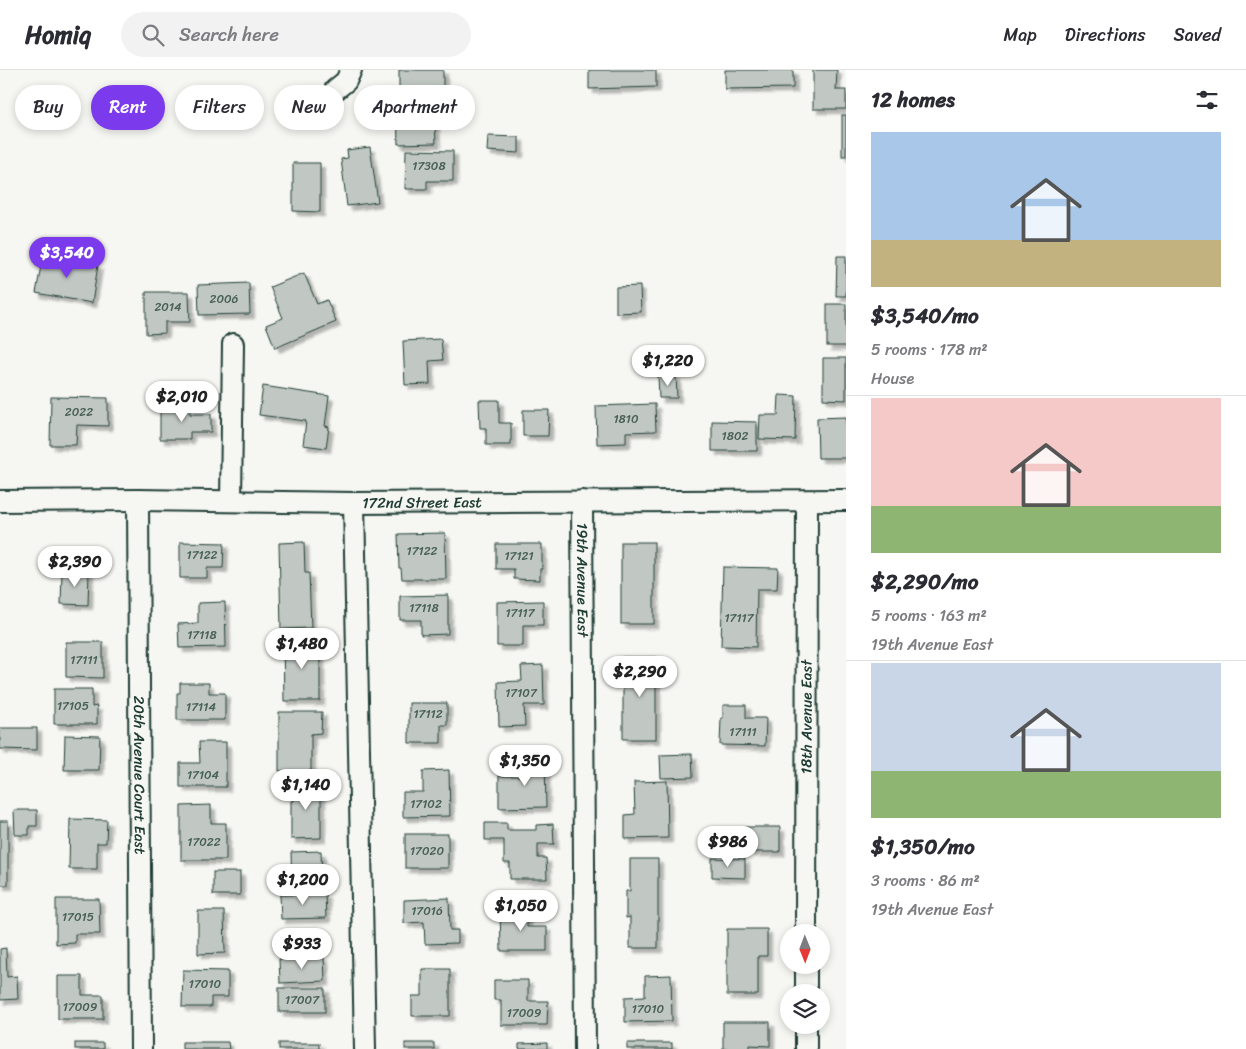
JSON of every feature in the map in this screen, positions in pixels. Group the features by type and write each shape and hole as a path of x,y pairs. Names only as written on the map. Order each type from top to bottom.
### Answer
{"street":[{"path":"341,85 346,81 351,70"},
{"path":"231,501 232,344"},
{"name":"172nd Street East","path":"0,501 138,500 354,503 846,500"},
{"name":"20th Avenue Court East","path":"138,500 141,1049"},
{"name":"19th Avenue East","path":"582,501 585,1049"},
{"name":"18th Avenue East","path":"806,924 807,501"},
{"path":"354,503 365,1049"},
{"path":"806,1034 806,1049"}],"building":[{"path":"399,70 443,70 443,85 399,85"},
{"path":"589,70 656,70 656,87 589,89"},
{"path":"725,70 793,70 793,88 725,89"},
{"path":"813,70 837,70 836,90 846,90 846,109 813,109"},
{"path":"842,115 846,115 846,156 842,156"},
{"path":"398,130 435,130 436,143 398,144"},
{"path":"488,136 519,137 519,153 487,151"},
{"path":"370,147 378,202 347,206 341,159 348,158 347,150"},
{"path":"406,150 453,151 453,181 427,181 427,189 405,189"},
{"path":"293,163 320,163 320,212 293,211"},
{"path":"43,255 98,265 92,303 36,293"},
{"path":"837,256 846,256 846,296 836,296"},
{"path":"304,273 317,304 327,300 336,322 275,348 266,325 283,318 270,287"},
{"path":"249,283 250,314 199,315 198,285"},
{"path":"640,286 641,312 616,313 616,287"},
{"path":"146,292 189,292 190,322 165,322 165,333 146,334"},
{"path":"827,304 846,304 846,346 827,346"},
{"path":"441,339 443,360 429,361 430,384 405,385 403,341"},
{"path":"823,358 846,358 846,400 823,399"},
{"path":"676,375 677,398 659,398 658,376"},
{"path":"263,386 329,396 325,426 329,427 326,448 303,445 306,421 259,415"},
{"path":"779,395 796,396 795,440 759,439 760,415 778,415"},
{"path":"51,397 108,398 108,426 77,425 76,445 50,445"},
{"path":"479,400 499,400 499,423 511,423 511,445 486,445 486,428 480,428"},
{"path":"655,404 656,431 626,432 626,443 597,444 596,406"},
{"path":"160,408 190,408 190,414 211,414 211,432 190,432 190,439 160,439"},
{"path":"523,410 549,410 548,436 523,436"},
{"path":"846,417 846,458 818,458 817,418"},
{"path":"712,421 757,422 757,451 712,451"},
{"path":"445,533 446,579 402,579 401,568 399,568 398,534"},
{"path":"180,542 224,543 223,568 207,568 207,578 180,578"},
{"path":"304,542 305,573 309,573 311,628 281,629 279,543"},
{"path":"621,542 654,542 654,624 621,624"},
{"path":"496,544 542,544 540,580 514,579 514,569 496,569"},
{"path":"723,567 778,568 777,589 757,589 756,647 721,646"},
{"path":"62,571 89,571 88,605 61,604"},
{"path":"448,595 448,634 421,635 421,620 400,620 400,596"},
{"path":"543,601 543,625 523,625 523,646 497,646 497,602"},
{"path":"225,602 226,647 179,648 178,624 198,623 198,603"},
{"path":"320,638 320,701 284,701 283,639"},
{"path":"66,642 103,642 103,678 66,677"},
{"path":"623,657 656,657 656,739 623,739"},
{"path":"543,665 544,705 524,705 525,726 499,727 498,682 522,681 521,666"},
{"path":"180,683 209,683 209,693 225,693 225,720 177,720 177,693 180,693"},
{"path":"54,689 92,689 92,707 97,706 97,724 54,724"},
{"path":"409,703 447,703 447,725 441,725 441,743 409,743"},
{"path":"723,705 746,705 746,718 766,718 765,746 720,745"},
{"path":"279,712 322,712 321,733 311,734 311,771 279,771"},
{"path":"0,728 37,728 37,750 0,749"},
{"path":"65,735 100,736 99,770 64,770"},
{"path":"199,742 226,742 226,787 180,787 180,763 200,763"},
{"path":"692,754 693,777 661,778 660,755"},
{"path":"545,759 546,807 499,808 499,776 521,776 521,760"},
{"path":"449,770 450,816 403,817 403,792 423,792 423,771"},
{"path":"667,781 668,838 625,839 625,815 635,814 634,782"},
{"path":"321,783 321,838 291,839 291,801 294,801 293,784"},
{"path":"211,805 211,823 226,823 226,860 181,860 181,806"},
{"path":"14,810 37,810 37,826 29,826 29,835 15,835"},
{"path":"70,819 107,820 106,843 97,843 97,869 69,869"},
{"path":"0,821 8,821 8,885 0,885"},
{"path":"485,823 507,823 507,830 536,830 536,825 553,824 554,844 538,844 538,858 546,858 547,879 510,879 510,863 504,863 504,840 485,840"},
{"path":"744,827 780,827 780,852 750,852 750,841 744,841"},
{"path":"405,834 448,834 448,868 405,868"},
{"path":"321,851 322,887 292,887 291,852"},
{"path":"712,858 745,859 745,878 712,877"},
{"path":"630,859 658,859 658,948 630,948 630,917 626,918 626,891 630,891"},
{"path":"213,872 240,872 240,895 213,895"},
{"path":"325,894 326,918 281,919 280,895"},
{"path":"449,898 450,930 458,930 458,943 425,944 424,922 404,923 404,900"},
{"path":"56,899 99,899 100,934 75,934 75,943 56,944"},
{"path":"527,906 527,927 547,927 547,951 501,951 500,907"},
{"path":"198,911 224,911 225,953 198,954"},
{"path":"727,929 767,929 767,956 758,956 758,995 727,995"},
{"path":"6,948 7,977 17,976 18,999 0,1000 0,949"},
{"path":"324,957 325,981 280,983 279,959"},
{"path":"422,969 450,969 450,1016 412,1016 412,996 422,996"},
{"path":"183,970 228,971 228,997 211,997 211,1007 182,1007"},
{"path":"671,975 672,1021 625,1022 625,997 645,996 645,976"},
{"path":"58,976 82,976 82,995 103,995 103,1019 58,1019"},
{"path":"494,980 528,980 528,1001 548,1001 547,1025 501,1025 501,1000 494,1000"},
{"path":"279,988 325,988 325,1012 279,1012"},
{"path":"723,1022 770,1022 770,1046 750,1045 750,1049 723,1049"},
{"path":"182,1042 228,1042 229,1049 182,1049"},
{"path":"75,1043 103,1043 103,1049 75,1049"},
{"path":"279,1043 319,1043 319,1049 279,1049"},
{"path":"405,1043 434,1043 434,1049 405,1049"},
{"path":"547,1043 547,1049 519,1049 519,1044"},
{"path":"627,1043 672,1043 672,1049 627,1049"}]}
